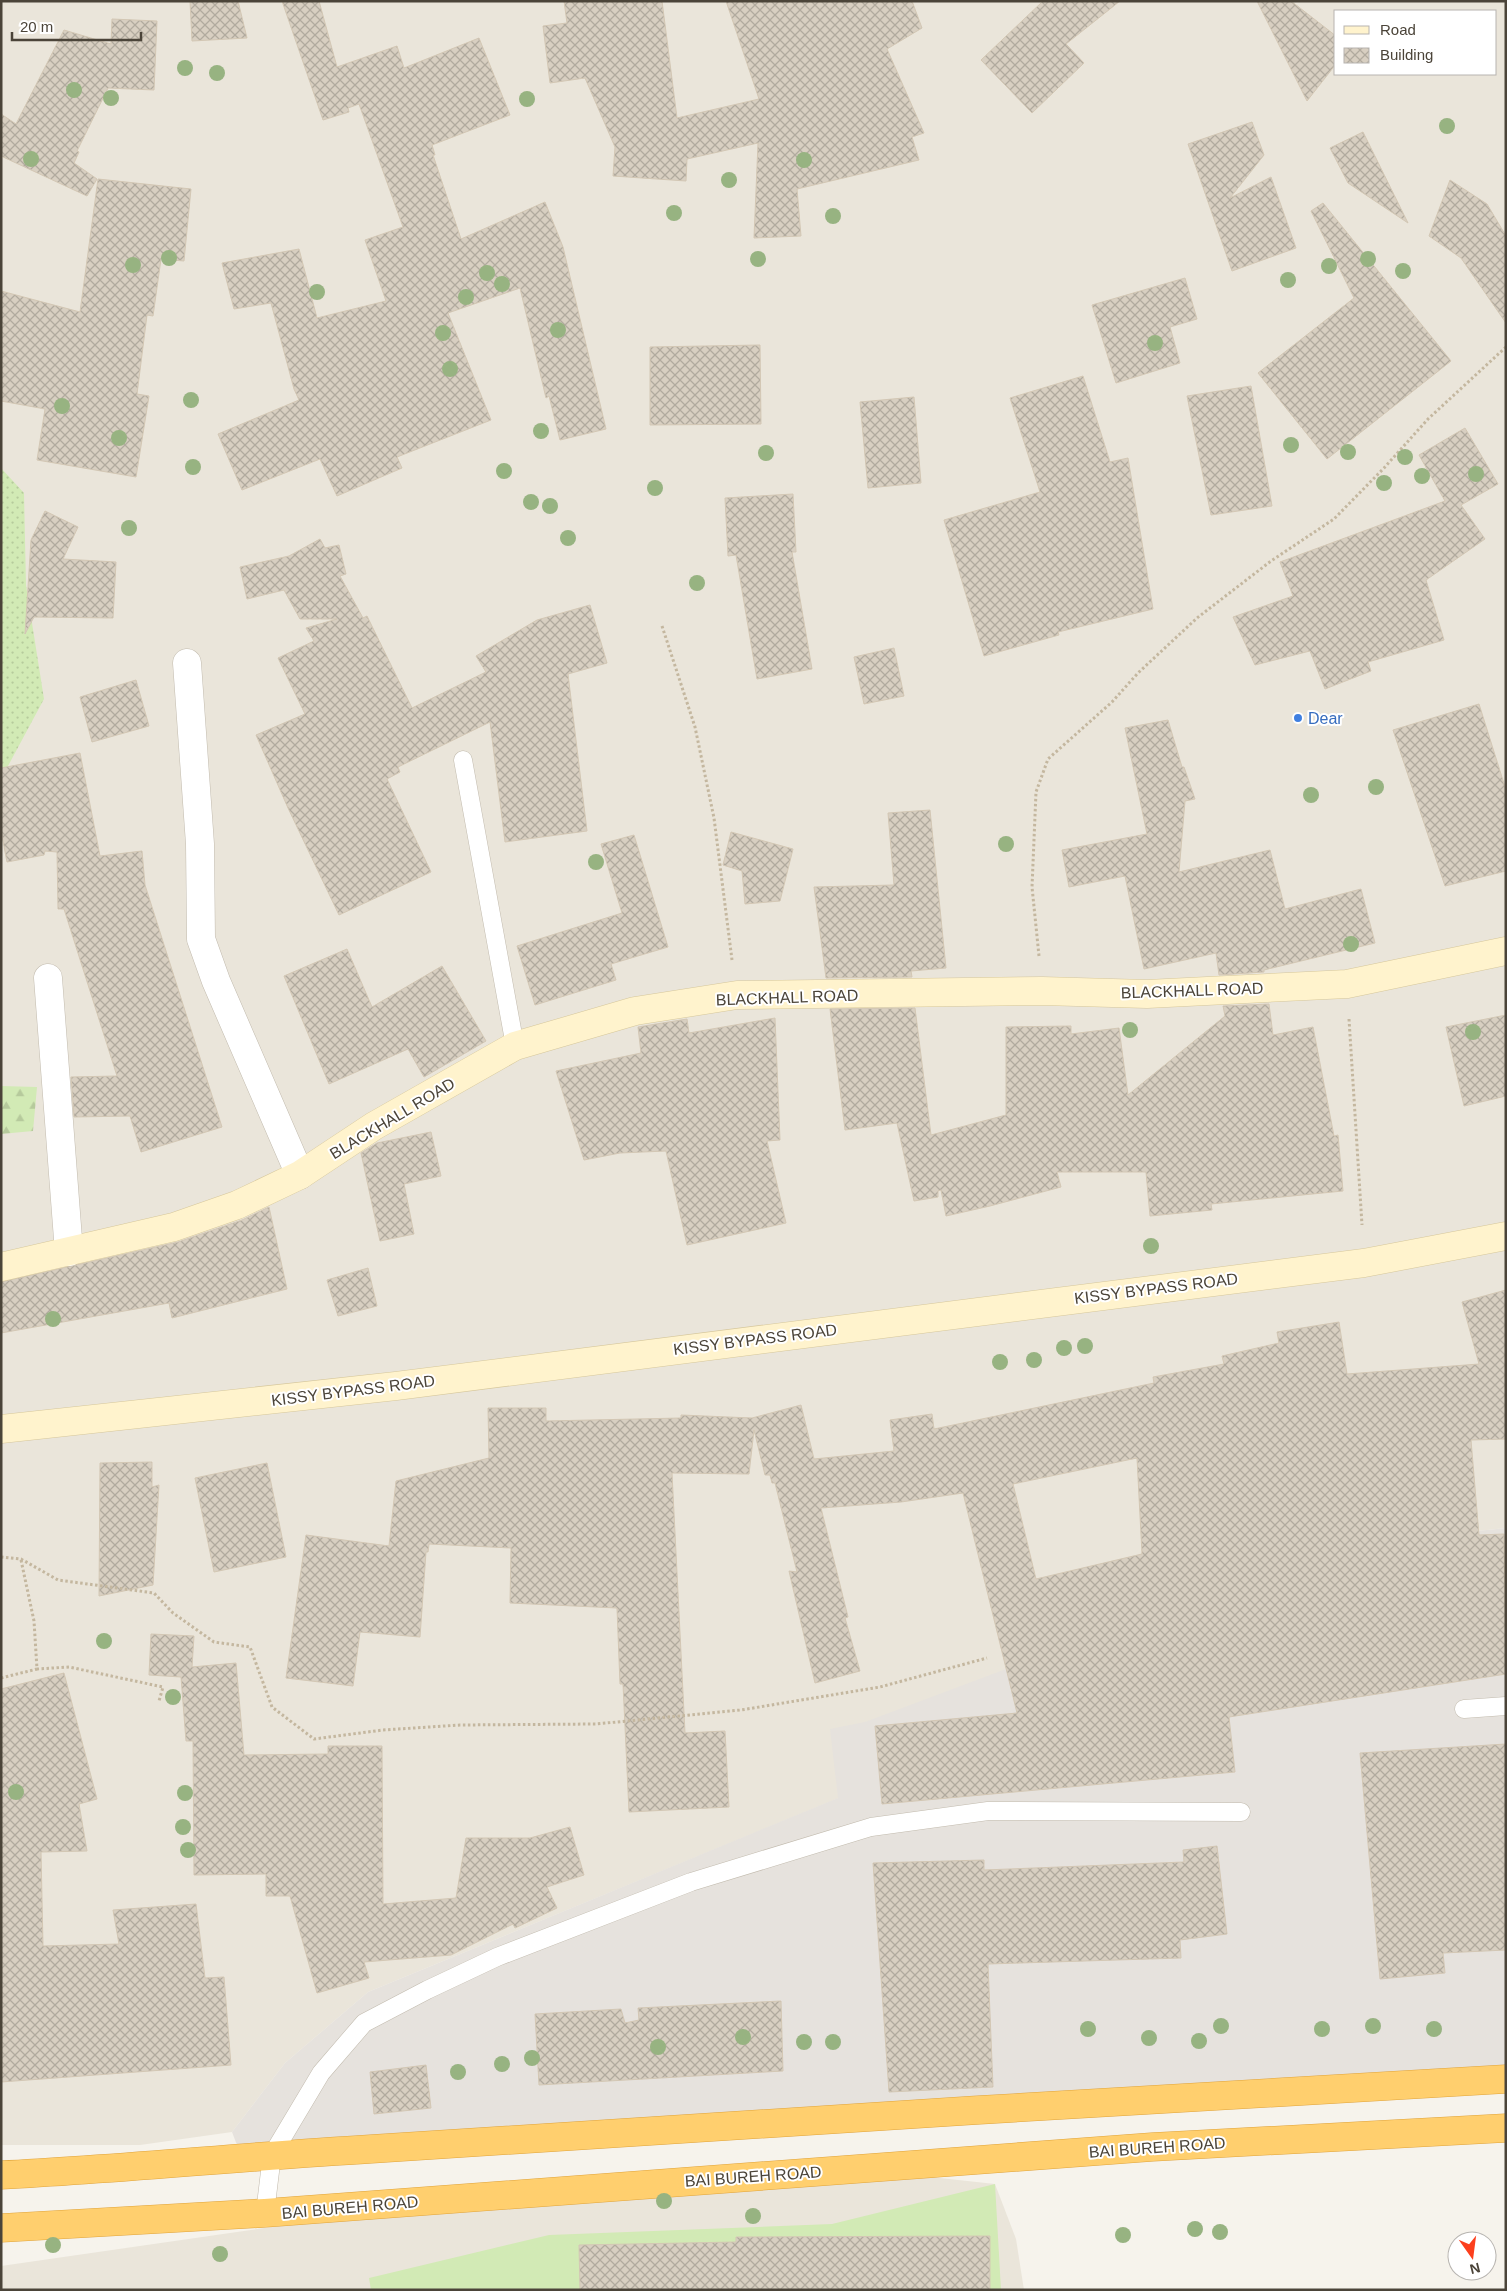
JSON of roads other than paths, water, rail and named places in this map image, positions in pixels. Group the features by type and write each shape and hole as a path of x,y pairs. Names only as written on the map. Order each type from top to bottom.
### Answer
{"highway":[{"path":"1,2175 121,2169 272,2155 1158,2098 1506,2080"},
{"name":"BAI BUREH ROAD","path":"1,2228 265,2213 1152,2147 1506,2128"}],"street":[{"path":"187,662 200,844 201,939 216,981 300,1175"},
{"name":"BLACKHALL ROAD","path":"1,1267 174,1227 237,1205 300,1175 374,1126 515,1046 635,1011 737,995 1042,991 1147,994 1347,984 1506,951"},
{"path":"48,978 69,1252"},
{"name":"KISSY BYPASS ROAD","path":"1,1428 396,1386 1364,1263 1506,1236"}],"lane":[{"path":"463,760 515,1046"},
{"path":"1464,1709 1506,1706"},
{"path":"265,2213 272,2155 321,2073 364,2023 427,1990 497,1957 691,1882 871,1827 988,1812 1241,1812"}],"place":[{"name":"Dear","path":"1298,718"}]}
